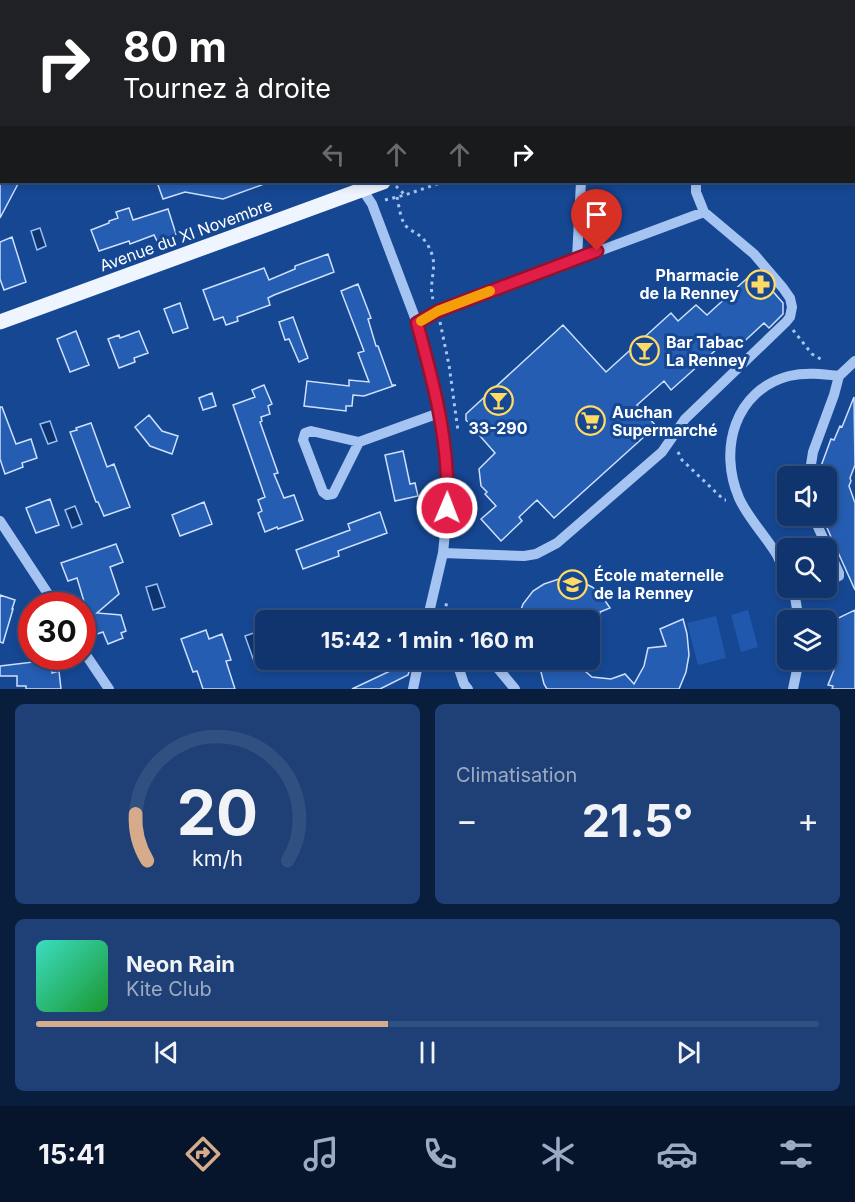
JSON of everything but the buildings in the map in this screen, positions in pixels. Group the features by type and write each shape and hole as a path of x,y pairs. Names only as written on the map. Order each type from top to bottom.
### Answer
{"main road":[{"name":"Avenue du XI Novembre","path":"0,322 361,185"}],"street":[{"path":"577,258 581,183"},
{"path":"443,553 524,556 536,554 557,543 662,452 685,419 790,317 792,307 790,298 783,288 754,254 704,212 696,192 696,183"},
{"path":"361,185 372,204 417,323 434,384 447,453 448,492 443,553 430,610"},
{"path":"417,323 438,311 704,212"},
{"path":"811,466 813,452 834,395 847,368"},
{"path":"777,556 743,507 729,464 730,444 742,409 755,394 772,382 790,376 847,368"},
{"path":"359,442 333,494 327,495 323,492 303,440 305,434 311,432 359,442 439,413"},
{"path":"1,524 47,592"},
{"path":"96,670 109,689"},
{"path":"413,689 417,670"},
{"path":"461,670 464,684 468,689"},
{"path":"499,670 515,689"},
{"path":"793,689 797,670"}],"path":[{"path":"786,322 812,354 822,360 847,368"},
{"path":"671,440 682,460 724,500 738,497"}],"shaded area":[{"path":"40,228 46,246 37,250 31,231"},
{"path":"50,421 57,441 48,444 40,424"},
{"path":"75,506 82,524 72,528 65,510"},
{"path":"157,584 165,607 153,610 146,587"},
{"path":"748,610 758,647 741,652 731,615"},
{"path":"716,616 726,658 698,665 687,623"},
{"path":"255,633 255,664 245,636"}],"slow traffic":[{"path":"421,321 438,311 490,291"}],"place":[{"name":"Pharmacie de la Renney","path":"760,284"},
{"name":"Bar Tabac La Renney","path":"645,351"},
{"name":"33-290","path":"498,400"},
{"name":"Auchan Supermarché","path":"591,421"},
{"name":"École maternelle de la Renney","path":"573,584"}],"route":[{"path":"447,508 447,453 434,384 417,323 438,311 597,251"}]}
